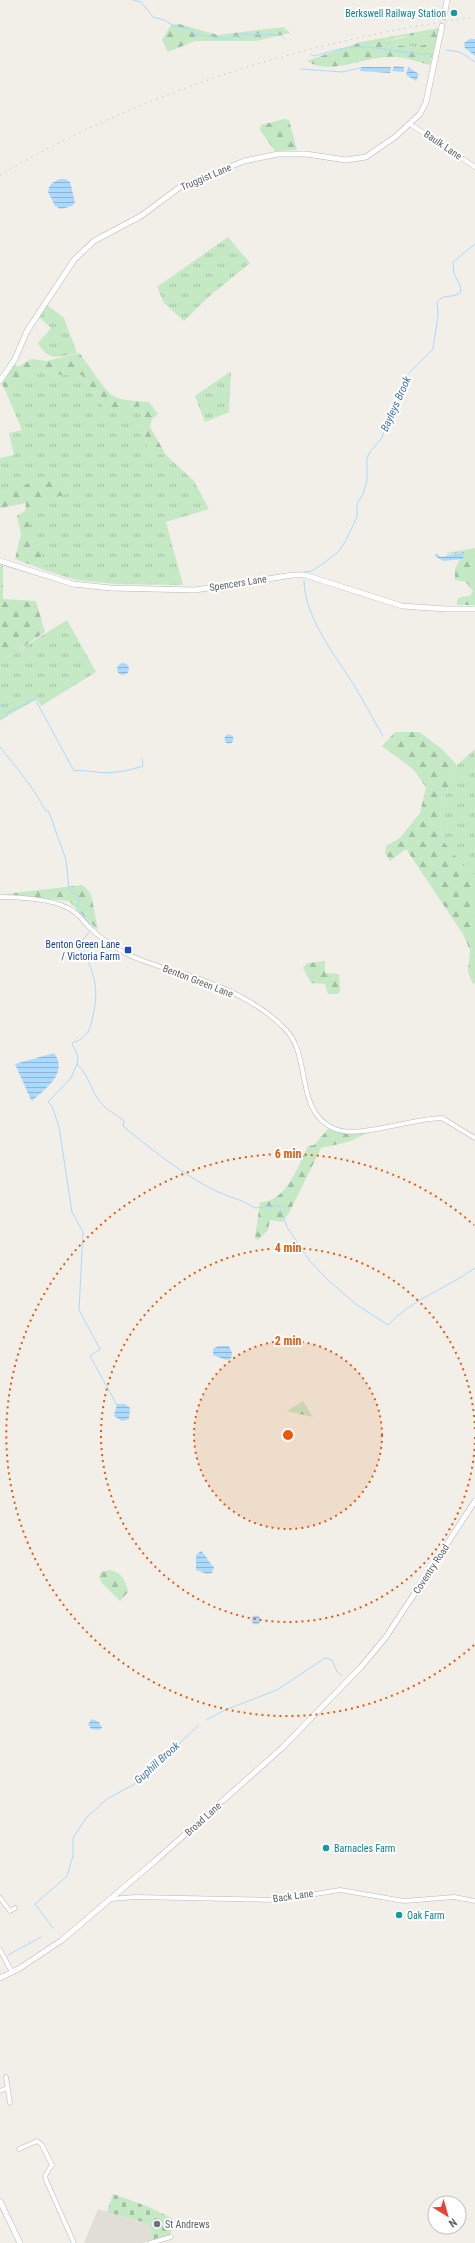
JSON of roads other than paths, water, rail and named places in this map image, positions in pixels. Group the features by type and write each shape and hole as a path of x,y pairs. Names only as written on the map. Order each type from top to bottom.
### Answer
{"street":[{"path":"444,17 447,0"},
{"name":"Truggist Lane","path":"0,381 15,359 27,331 74,260 94,241 141,216 180,187 244,161 278,154 306,154 346,160 366,157 374,154 410,124 426,102 442,26"},
{"name":"Baulk Lane","path":"410,124 475,167"},
{"name":"Spencers Lane","path":"0,561 73,584 111,588 195,590 294,575 305,575 402,606 446,610 475,609"},
{"name":"Benton Green Lane","path":"0,897 33,900 68,907 101,938 127,954 222,988 260,1008 286,1030 295,1041 304,1086 311,1103 319,1117 334,1128 353,1132 442,1118 475,1138"},
{"name":"Coventry Road","path":"386,1637 475,1501"},
{"name":"Broad Lane","path":"0,1978 47,1951 155,1862 282,1748 361,1667 386,1637"},
{"name":"Back Lane","path":"110,1899 136,1897 279,1900 340,1890 404,1901 448,1897 475,1901"},
{"path":"0,1900 10,1911 15,1908"},
{"path":"0,1950 12,1972"},
{"path":"6,2077 10,2103"},
{"path":"0,2091 7,2088"},
{"path":"19,2149 37,2141 42,2145 52,2165 46,2176 46,2180 74,2243"},
{"path":"0,2201 20,2243"},
{"path":"150,2243 171,2237"}],"water":[{"path":"470,39 475,39 475,56 465,48 464,43"},
{"path":"394,66 404,67 404,72 392,71"},
{"path":"361,67 391,67 390,73 360,71"},
{"path":"408,67 419,74 416,81 406,75"},
{"path":"66,179 70,182 75,202 72,206 61,209 55,206 48,192 49,187 55,181"},
{"path":"464,552 463,559 443,561 435,556 436,553 441,557"},
{"path":"123,663 127,665 129,669 127,673 123,675 119,673 117,669 119,665"},
{"path":"229,734 234,739 229,744 224,739"},
{"path":"54,1053 58,1060 59,1067 57,1074 49,1086 32,1101 15,1064"},
{"path":"218,1346 229,1346 232,1353 231,1359 226,1360 213,1355 213,1349"},
{"path":"117,1404 125,1404 130,1408 129,1419 122,1421 114,1416"},
{"path":"201,1551 214,1567 212,1573 207,1574 196,1570 196,1555"},
{"path":"254,1616 258,1616 260,1620 258,1624 254,1624 252,1622 252,1618"},
{"path":"92,1719 99,1722 102,1728 99,1730 91,1729 88,1724"}],"waterway":[{"path":"133,0 141,2 153,17 164,20 174,26 189,29 195,34 226,39 243,34 281,35 285,39"},
{"path":"310,54 314,56 351,47 366,47 432,54"},
{"path":"446,50 460,52 475,62"},
{"path":"301,69 342,72 360,68"},
{"name":"Bayleys Brook","path":"304,572 312,571 324,563 338,552 345,542 357,517 357,504 363,494 367,481 367,458 381,439 401,396 403,383 407,375 433,349 438,315 437,302 439,299 461,292 460,285 454,274 453,262 475,244"},
{"name":"Bayleys Brook","path":"304,580 305,594 314,621 356,688 383,736"},
{"path":"7,713 35,699 74,771 102,773 126,771 143,766 142,759"},
{"path":"0,705 8,715 0,720"},
{"path":"0,747 30,786 45,810 49,812 66,860 69,889 79,899 77,909 94,928"},
{"path":"89,932 80,944 94,979 96,996 95,1005 87,1034 81,1039 72,1043 78,1057 77,1064 81,1068 98,1099 104,1106 124,1121 123,1126 176,1167 215,1191 244,1202 255,1208 279,1205 287,1227 309,1260 328,1280 357,1305 388,1325 397,1316 418,1301 475,1268"},
{"path":"77,1064 71,1078 48,1102 52,1106 59,1127 72,1212 83,1232 79,1310 100,1349 90,1356 117,1405"},
{"path":"206,1720 225,1710 277,1690 325,1658 332,1660 337,1672 342,1675"},
{"name":"Guphill Brook","path":"53,1928 35,1904 67,1876 73,1856 73,1838 86,1818 107,1799 138,1782 199,1725"},
{"name":"Guphill Brook","path":"8,1955 41,1937"}],"railway":[{"path":"0,175 55,145 112,118 170,94 230,73 351,39 475,17"}],"place":[{"name":"Berkswell Railway Station","path":"454,13"},
{"name":"Benton Green Lane / Victoria Farm","path":"128,950"},
{"name":"Barnacles Farm","path":"326,1848"},
{"name":"Oak Farm","path":"399,1915"},
{"name":"St Andrews","path":"157,2224"}]}
